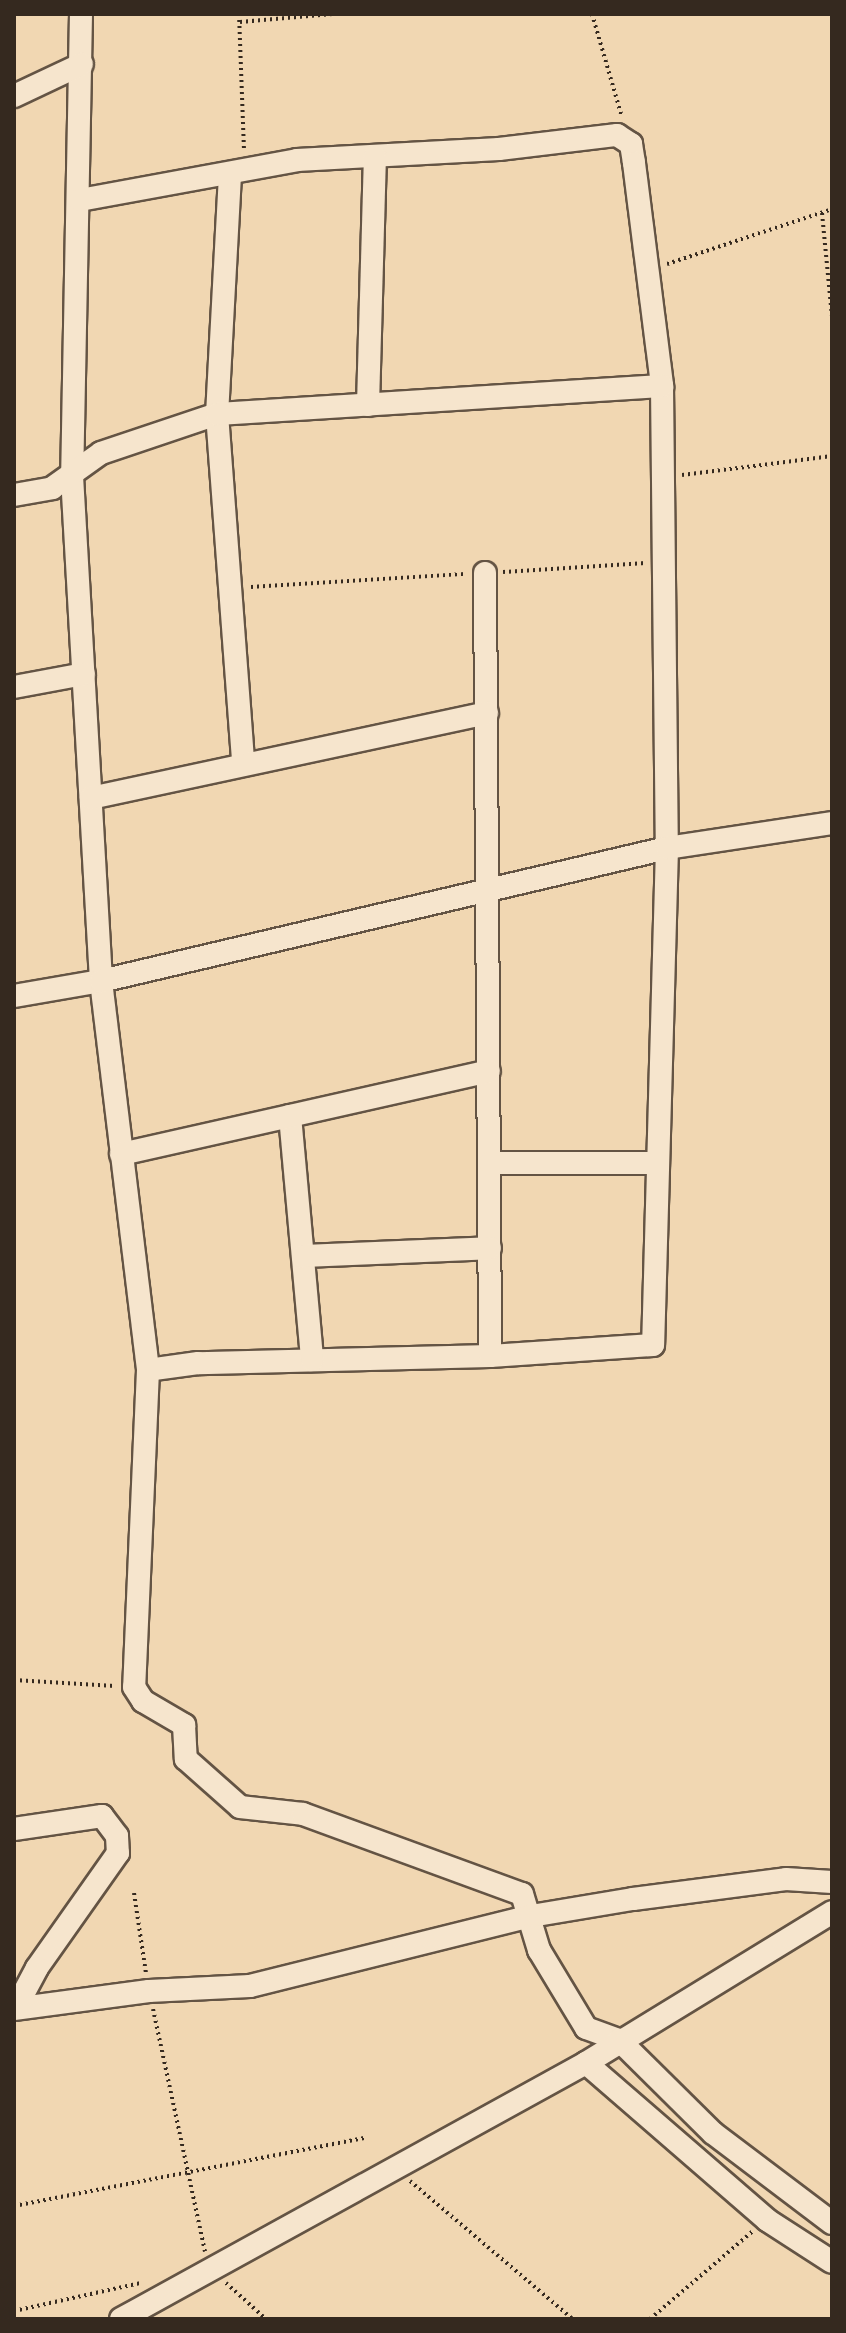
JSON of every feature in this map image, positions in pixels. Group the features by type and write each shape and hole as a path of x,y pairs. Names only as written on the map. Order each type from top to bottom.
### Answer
{"street":[{"path":"81,14 80,200 72,476 101,981 148,1370 134,1687 143,1701 184,1725 186,1759 240,1807 303,1814 522,1894 539,1950 586,2028 619,2040 713,2133 832,2223"},
{"path":"14,96 82,64"},
{"path":"80,200 237,174 297,160 375,157 617,135 631,144 662,386 667,848 653,1345 490,1356 198,1363 148,1370"},
{"path":"368,405 375,157"},
{"path":"237,174 217,414 243,762"},
{"path":"14,495 52,488 72,476 84,461 101,453 217,414 662,386"},
{"path":"485,573 490,1356"},
{"path":"14,687 84,674"},
{"path":"91,798 243,762 487,713"},
{"path":"14,996 101,981 667,848 832,823"},
{"path":"121,1154 489,1071"},
{"path":"290,1116 312,1360"},
{"path":"490,1163 658,1163"},
{"path":"303,1256 490,1248"},
{"path":"14,1829 102,1816 117,1836 118,1853 37,1968 18,2008 149,1991 250,1986 531,1916 786,1879 832,1882"},
{"path":"121,2319 586,2063 832,1912"},
{"path":"586,2063 767,2220 832,2262"}],"path":[{"path":"237,174 239,14"},
{"path":"240,22 333,14"},
{"path":"592,14 621,106 617,135"},
{"path":"647,271 832,209"},
{"path":"822,213 832,316"},
{"path":"663,477 832,456"},
{"path":"228,588 664,562"},
{"path":"14,1680 134,1687"},
{"path":"134,1893 149,1991 209,2268 266,2319"},
{"path":"14,2206 365,2138"},
{"path":"393,2167 573,2319"},
{"path":"650,2319 767,2220"},
{"path":"14,2311 149,2281"}]}
